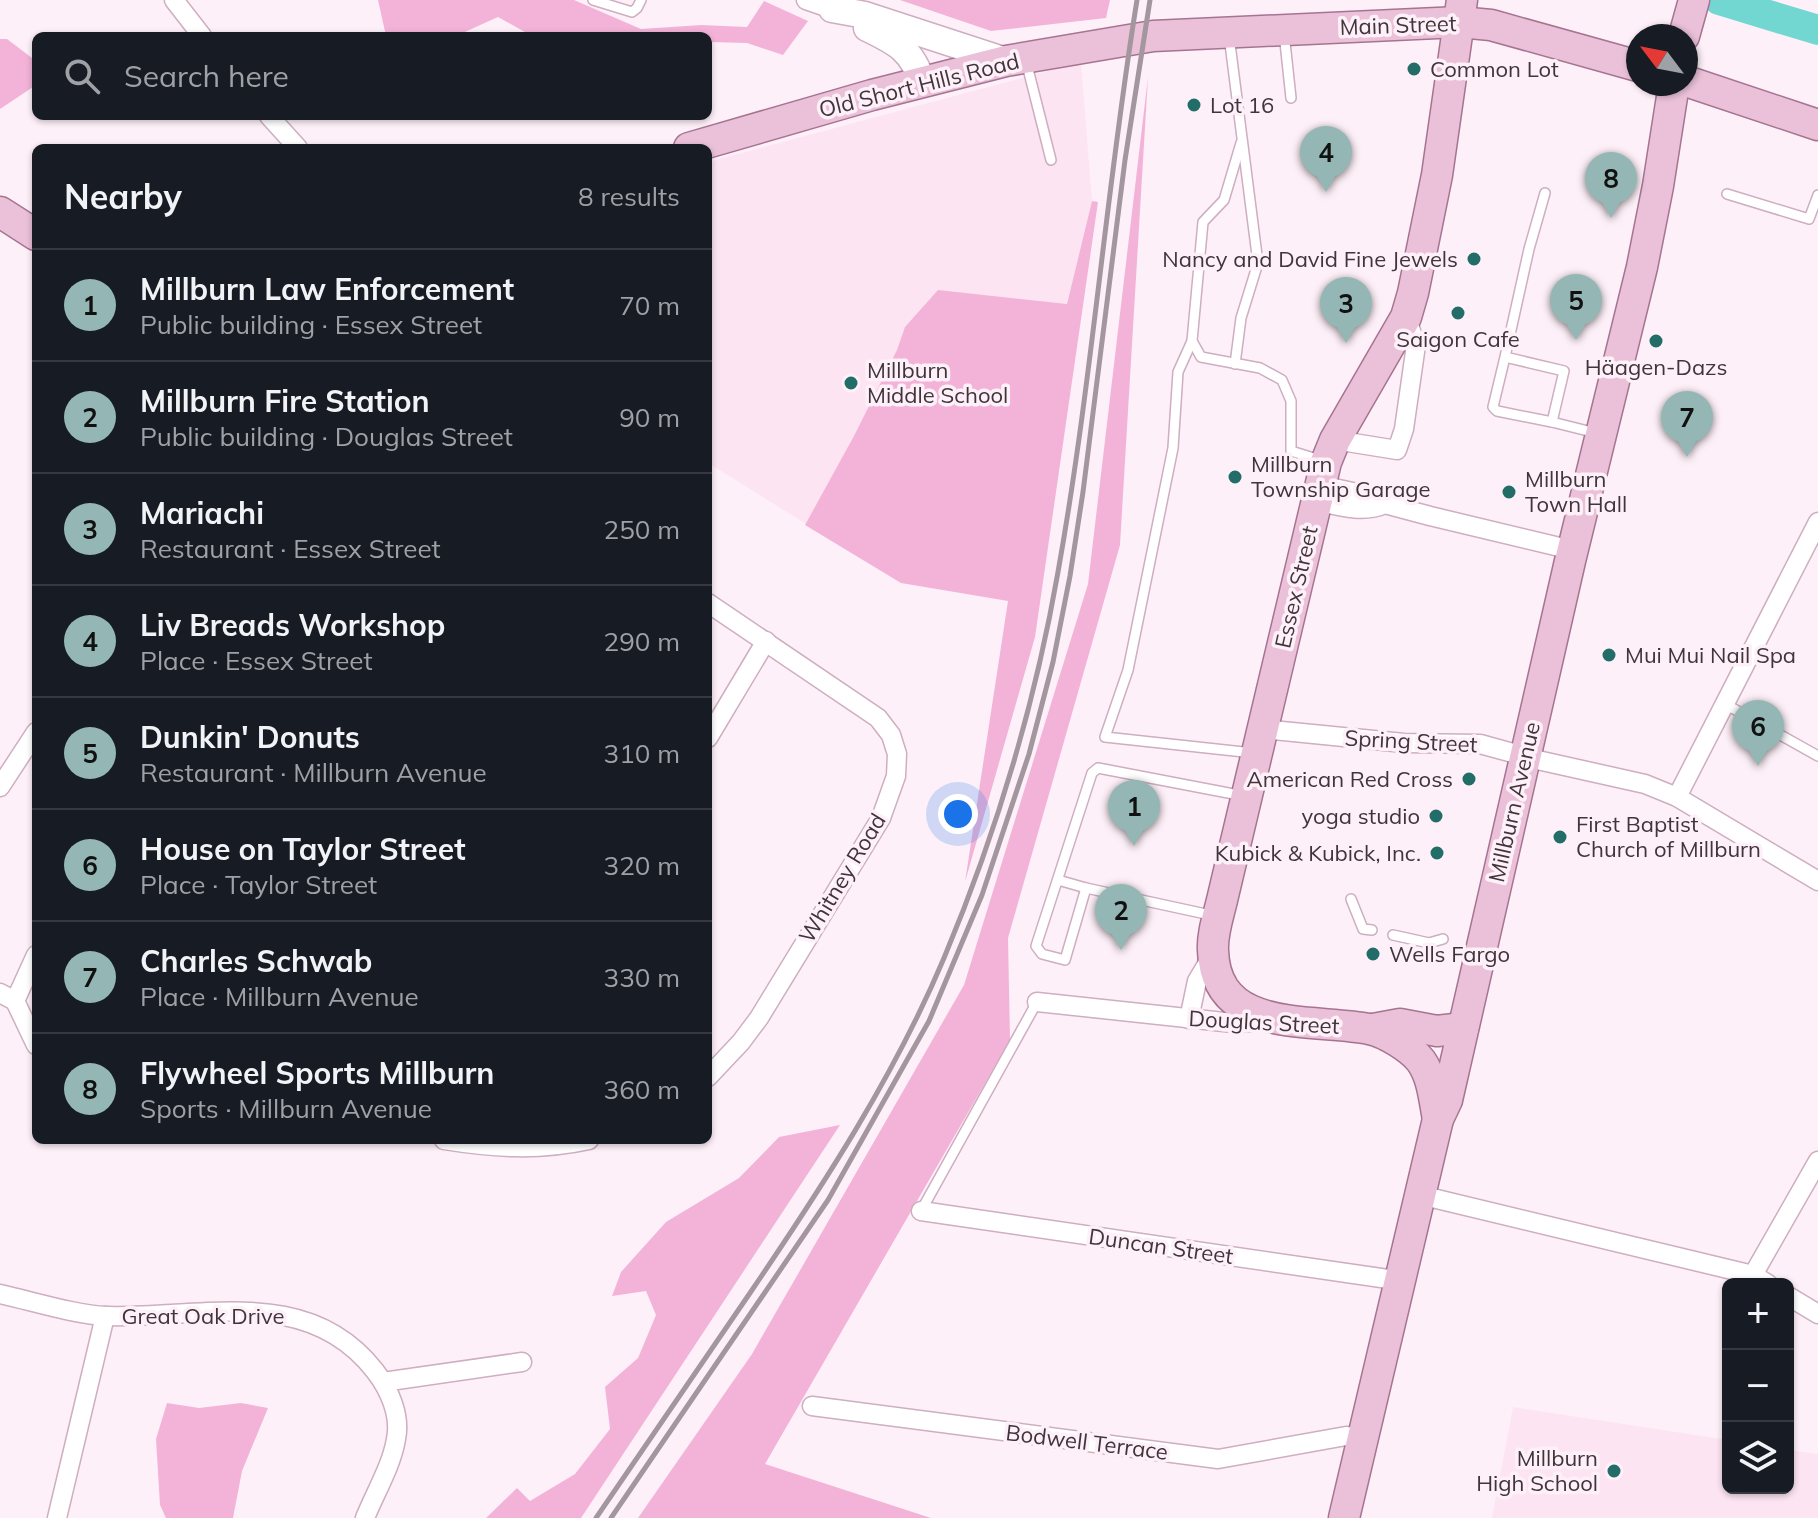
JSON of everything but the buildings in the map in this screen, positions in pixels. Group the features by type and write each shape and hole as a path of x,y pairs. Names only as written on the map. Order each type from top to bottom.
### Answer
{"main road":[{"path":"832,9 865,15 1016,59"},
{"path":"832,9 905,49 932,80"},
{"name":"Main Street","path":"1153,36 1284,29 1460,11 1491,25 1626,63"},
{"name":"Essex Street","path":"1281,1021 1257,1015 1223,987 1213,954 1218,917 1324,472 1406,317 1413,293 1437,175 1460,11"},
{"path":"923,34 935,54 932,80"},
{"name":"Old Short Hills Road","path":"703,144 1016,59 1153,36"},
{"path":"1698,85 1818,125"},
{"name":"Millburn Avenue","path":"1344,1518 1438,1119 1447,1100 1572,550 1650,227 1672,96"},
{"path":"0,212 32,232"},
{"name":"Douglas Street","path":"1281,1021 1373,1029 1406,1048 1420,1061 1431,1084 1438,1119"},
{"path":"1373,1029 1400,1024 1437,1031 1463,1028"}],"street":[{"path":"174,0 199,32"},
{"path":"806,0 832,9"},
{"path":"273,120 294,144"},
{"path":"1324,472 1397,450 1404,429 1416,345 1406,317"},
{"path":"1324,472 1385,504 1572,550"},
{"path":"1677,797 1818,522"},
{"name":"Whitney Road","path":"712,606 878,718 891,735 897,754 896,776 881,818 759,1018 712,1073"},
{"path":"712,731 766,641"},
{"path":"0,787 32,738"},
{"name":"Spring Street","path":"1260,741 1480,744 1645,784 1677,797 1818,881"},
{"name":"Essex Street","path":"1189,1019 1197,981 1213,954"},
{"path":"32,961 8,997 32,1038"},
{"name":"Douglas Street","path":"1037,1002 1233,1023 1281,1021"},
{"path":"476,1144 538,1148 564,1144"},
{"path":"1761,1278 1818,1161"},
{"path":"1420,1195 1752,1278"},
{"name":"Duncan Street","path":"921,1211 1402,1281"},
{"name":"Great Oak Drive","path":"0,1294 105,1316 260,1312 287,1315 319,1325 343,1339 365,1358 383,1382 395,1409 397,1438 365,1518"},
{"path":"1794,1300 1818,1314"},
{"path":"57,1518 105,1316"},
{"path":"383,1382 522,1362"},
{"name":"Bodwell Terrace","path":"812,1406 1218,1459 1346,1436 1362,1438"}],"lane":[{"path":"593,0 632,12 641,0"},
{"path":"1284,29 1291,98"},
{"path":"1228,31 1258,263 1241,318 1235,364"},
{"path":"1016,59 1051,160"},
{"path":"1241,143 1224,200 1203,222 1192,341 1178,372 1173,448 1128,670 1105,737 1260,741"},
{"path":"1545,193 1493,407 1497,411 1601,434"},
{"path":"1727,194 1809,219 1818,195"},
{"path":"1192,341 1201,357 1260,368 1282,380 1291,401 1291,451 1324,472"},
{"path":"1505,357 1564,371 1552,422"},
{"path":"1725,704 1818,756"},
{"path":"1086,888 1065,960 1042,954 1036,946 1092,773 1098,768 1247,797"},
{"path":"1058,880 1218,917"},
{"path":"1351,899 1363,929 1372,930"},
{"path":"1393,935 1429,943 1443,939"},
{"path":"921,1211 1037,1002"}],"shaded area":[{"path":"378,0 574,0 641,29 701,25 747,27 764,1 808,21 783,55 747,43 712,42 712,32 525,32 498,17 465,32 385,32"},
{"path":"900,0 1110,0 1106,18 991,31"},
{"path":"0,39 7,39 32,58 32,88 0,109"},
{"name":"Millburn Middle School","path":"1081,62 1092,201 1067,304 1018,299 901,583 712,465 712,161"},
{"path":"1148,77 1120,545 1008,938 1010,1040 765,1464 931,1518 638,1518 752,1354 964,985 1088,584"},
{"path":"1092,201 1098,202 1035,637 965,882 1008,601 901,583 805,525 854,436 897,350 905,327 938,290 1067,304"},
{"path":"840,1125 581,1518 486,1518 517,1488 530,1501 575,1474 610,1429 605,1387 638,1358 656,1315 646,1291 612,1296 621,1272 666,1222 739,1178 779,1137"},
{"path":"167,1403 199,1408 241,1403 268,1408 242,1471 233,1518 166,1518 160,1505 156,1439"},
{"name":"Millburn High School","path":"1513,1407 1722,1439 1722,1494 1794,1494 1794,1451 1818,1454 1818,1518 1492,1518"}],"waterway":[{"path":"1719,0 1818,30"}],"railway":[{"path":"596,1518 777,1253 880,1088 944,958 981,864 1026,719 1058,572 1137,0"},
{"path":"611,1518 828,1200 929,1021 982,895 1029,754 1053,662 1070,576 1125,160 1150,0"}],"place":[{"name":"Common Lot","path":"1414,69"},
{"name":"Lot 16","path":"1194,105"},
{"name":"Liv Breads Workshop","path":"1326,192"},
{"name":"Flywheel Sports Millburn","path":"1611,218"},
{"name":"Nancy and David Fine Jewels","path":"1474,259"},
{"name":"Saigon Cafe","path":"1458,313"},
{"name":"Dunkin' Donuts","path":"1576,340"},
{"name":"Häagen-Dazs","path":"1656,341"},
{"name":"Mariachi","path":"1346,343"},
{"name":"Millburn Middle School","path":"851,383"},
{"name":"Charles Schwab","path":"1687,457"},
{"name":"Millburn Township Garage","path":"1235,477"},
{"name":"Millburn Town Hall","path":"1509,492"},
{"name":"Mui Mui Nail Spa","path":"1609,655"},
{"name":"House on Taylor Street","path":"1758,766"},
{"name":"American Red Cross","path":"1469,779"},
{"name":"yoga studio","path":"1436,816"},
{"name":"First Baptist Church of Millburn","path":"1560,837"},
{"name":"Millburn Law Enforcement","path":"1134,846"},
{"name":"Kubick & Kubick, Inc.","path":"1437,853"},
{"name":"Millburn Fire Station","path":"1121,950"},
{"name":"Wells Fargo","path":"1373,954"},
{"name":"Millburn High School","path":"1614,1471"}]}
